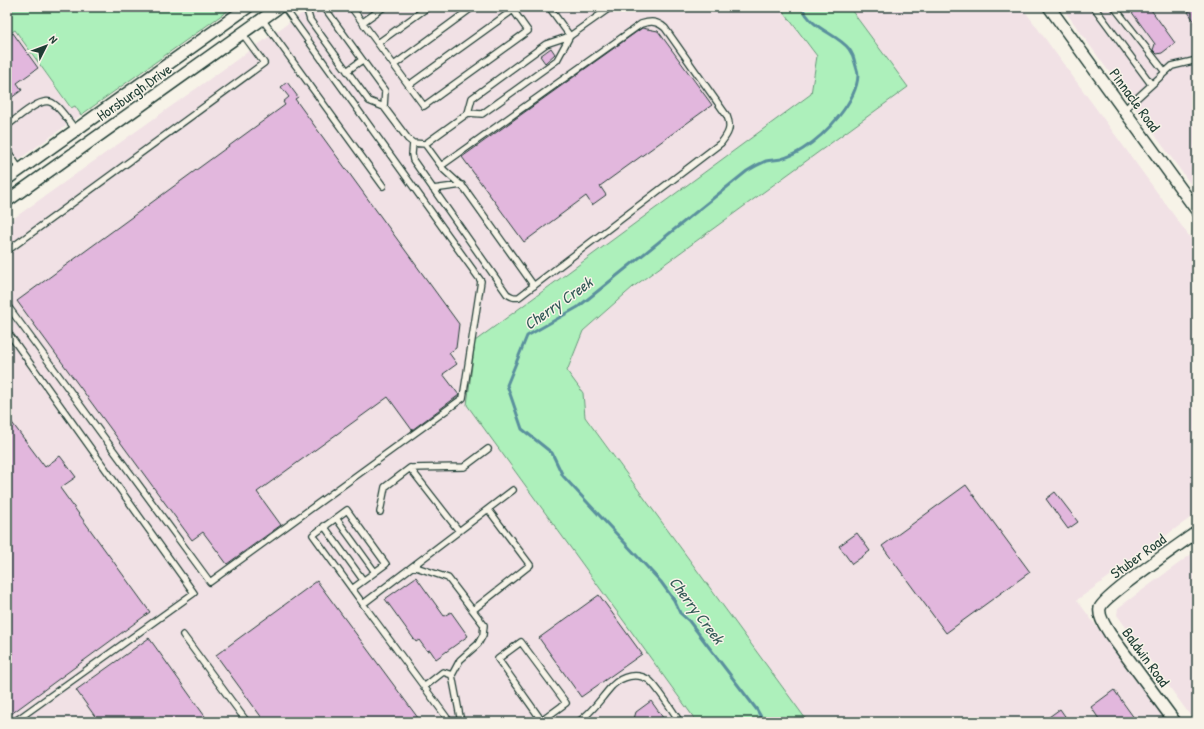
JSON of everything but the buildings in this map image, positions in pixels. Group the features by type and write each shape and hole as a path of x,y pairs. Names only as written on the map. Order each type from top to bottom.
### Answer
{"street":[{"name":"Horsburgh Drive","path":"7,179 248,7"},
{"name":"Horsburgh Drive","path":"8,199 279,7"},
{"name":"Pinnacle Road","path":"1049,7 1197,211"},
{"name":"Stuber Road","path":"1100,608 1103,603 1118,590 1197,532"},
{"name":"Baldwin Road","path":"1100,608 1100,614 1110,634 1175,722"}],"lane":[{"path":"7,305 210,582 463,398 481,281 284,7"},
{"path":"306,7 310,20 369,101 384,107 408,139 413,143 425,144 468,113 472,98 546,44 570,36 611,7"},
{"path":"324,7 385,91 384,107"},
{"path":"351,7 424,106 528,31 512,8 409,85"},
{"path":"363,22 384,7"},
{"path":"378,43 428,7"},
{"path":"394,65 473,7"},
{"path":"549,7 570,36"},
{"path":"1094,7 1151,84"},
{"path":"1114,7 1165,72"},
{"path":"262,19 383,186"},
{"path":"413,143 413,160 433,189 507,294 511,297 520,297 721,143 730,130 730,123 727,116 665,28 660,24 649,21 640,24 441,166"},
{"path":"7,251 264,63 242,33"},
{"path":"468,113 482,114 557,60 570,36"},
{"path":"347,71 362,60"},
{"path":"1124,110 1172,66 1197,60"},
{"path":"7,126 43,101 51,102 76,130"},
{"path":"425,144 441,166 462,185 534,286"},
{"path":"7,150 20,170"},
{"path":"433,189 462,185"},
{"path":"7,331 194,593 14,722"},
{"path":"380,512 384,487 410,468 464,467 488,449"},
{"path":"410,468 459,531"},
{"path":"363,604 513,490"},
{"path":"473,610 530,565 488,508"},
{"path":"352,589 386,564 347,510 312,535 450,722"},
{"path":"336,518 375,572"},
{"path":"324,526 363,580"},
{"path":"413,566 448,578 484,625 483,635 478,644 460,660 452,675 461,722"},
{"path":"183,635 247,722"},
{"path":"521,642 566,703 541,721 498,659 521,642"},
{"path":"424,687 443,672 452,675"},
{"path":"578,722 584,718 613,685 626,677 637,675 649,680 680,722"}],"shaded area":[{"path":"311,7 780,7 817,56 811,94 755,136 467,405 697,722 7,722 7,223"},
{"path":"849,7 1022,7 1197,247 1197,513 1077,600 1167,722 808,722 585,416 583,393 567,371 583,331 633,287 908,87"},
{"path":"1062,7 1197,7 1197,193"},
{"path":"14,29 70,108 75,105 81,115 7,168 7,35"},
{"path":"1197,550 1197,722 1195,722 1117,615 1118,608"}],"green space":[{"path":"7,7 233,7 81,115 75,106 71,108 15,30 7,35"},
{"path":"780,7 849,7 908,87 633,287 583,331 567,371 583,393 585,417 808,722 697,722 467,405 475,341 811,94 817,56"}],"waterway":[{"name":"Cherry Creek","path":"764,722 757,710 689,621 680,613 674,600 661,582 563,476 552,453 522,429 507,385 527,336 578,307 747,171 766,161 781,159 792,155 812,143 830,127 846,107 852,96 858,74 852,54 844,44 811,21 802,7"}]}
